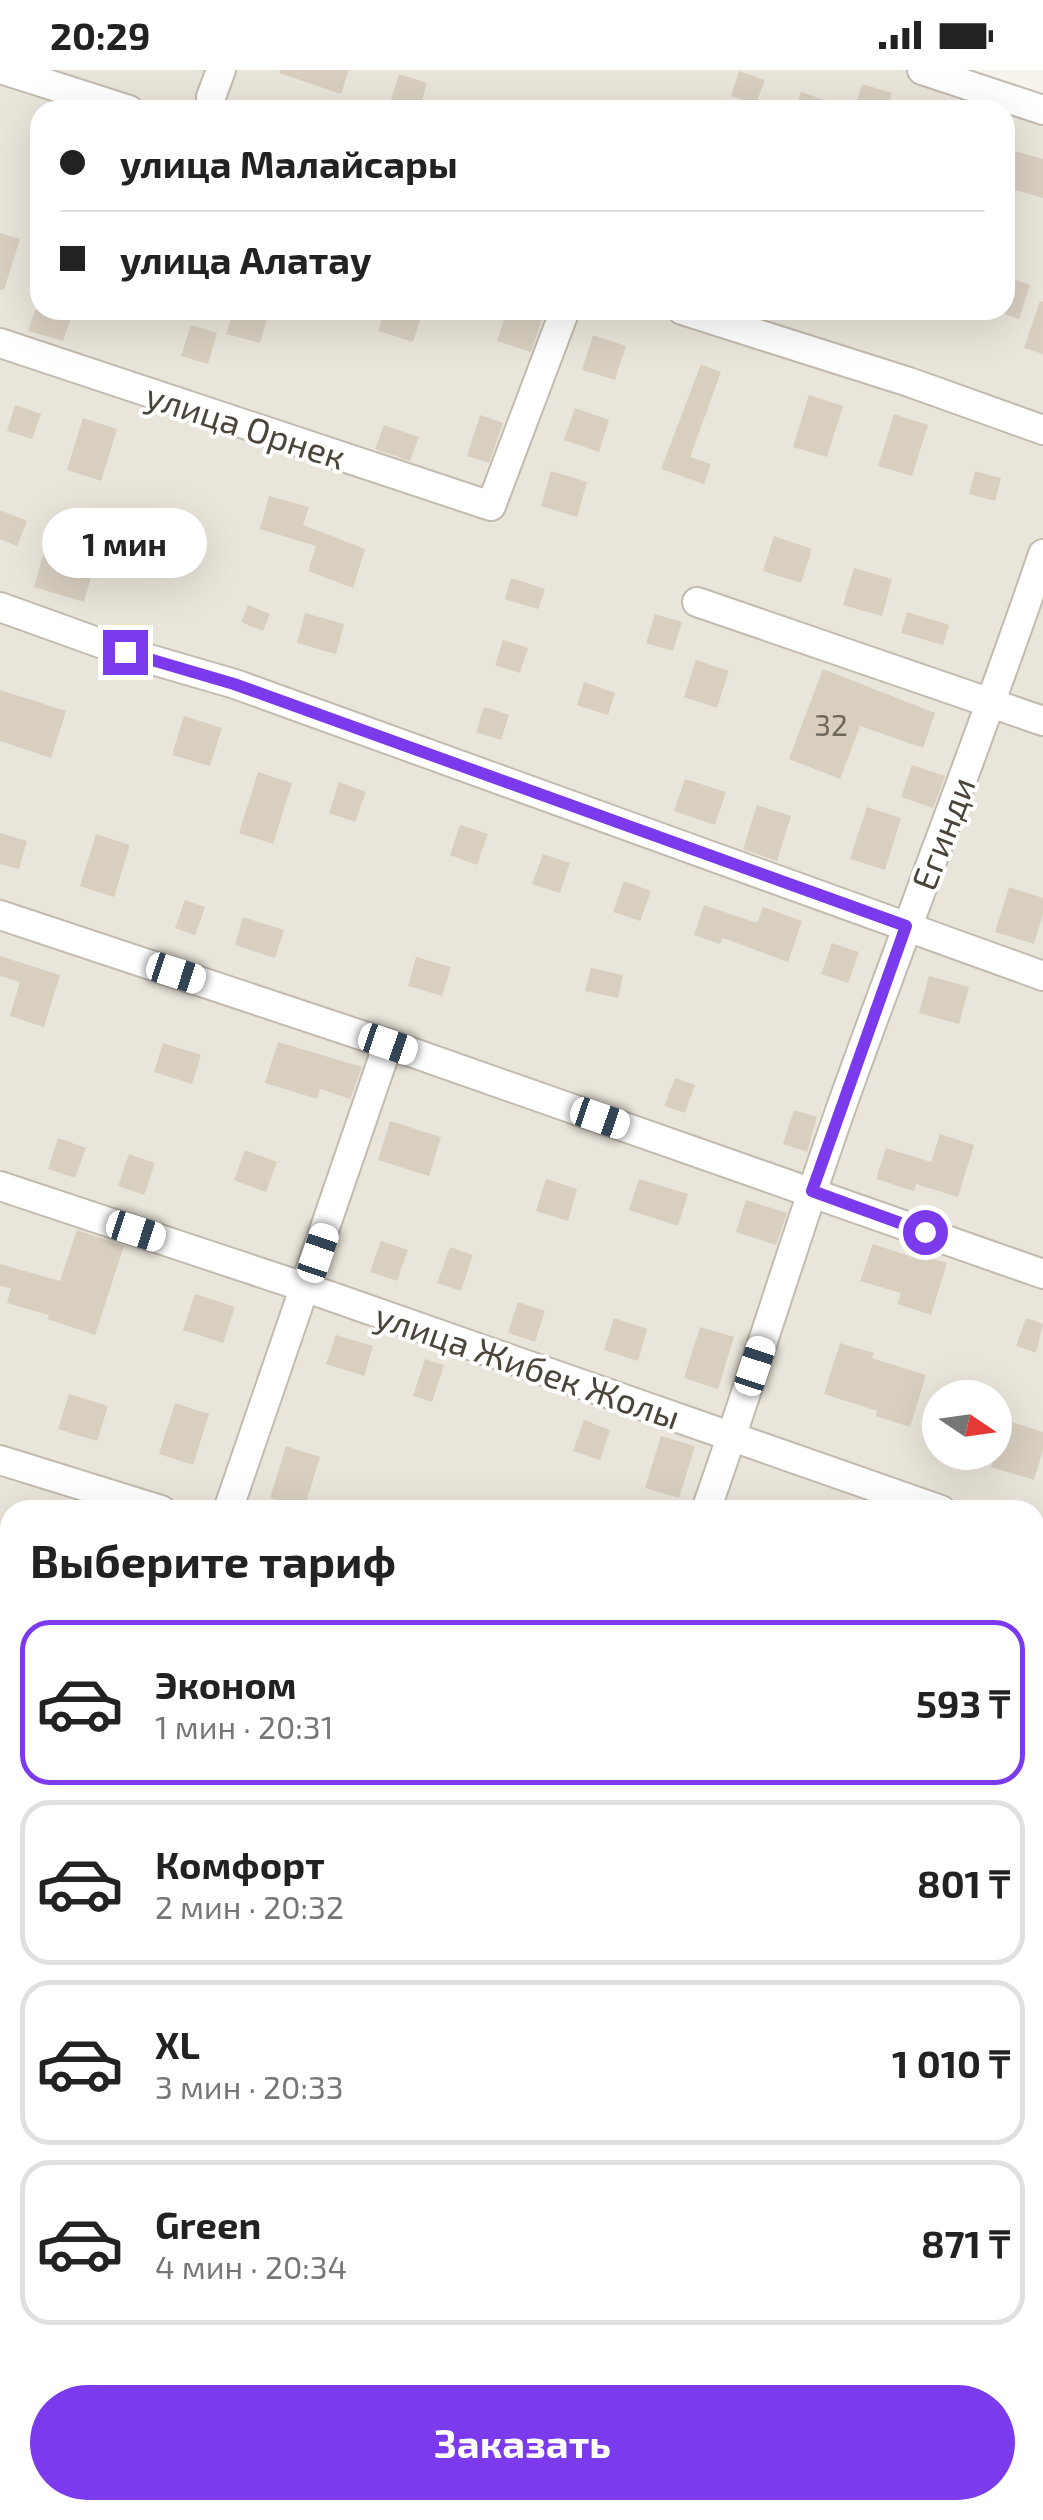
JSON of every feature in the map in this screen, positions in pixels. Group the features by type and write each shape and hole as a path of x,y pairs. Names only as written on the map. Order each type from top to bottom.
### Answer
{"street":[{"path":"4,70 98,100"},
{"path":"211,100 222,70"},
{"path":"922,70 1013,100"},
{"path":"1015,101 1043,110"},
{"name":"улица Орнек","path":"0,343 492,506 561,320"},
{"path":"714,320 909,382 1043,430"},
{"name":"Егинди","path":"710,1500 812,1191 906,926 992,705 1043,554"},
{"path":"697,602 1043,721"},
{"path":"0,607 125,652 234,684 1043,976"},
{"path":"0,915 388,1044 1043,1274"},
{"path":"231,1500 388,1044"},
{"name":"улица Жибек Жолы","path":"0,1186 307,1288 914,1500"},
{"path":"0,1460 128,1500"}],"shaded area":[{"path":"0,70 922,70 1013,100 30,100 30,320 1015,320 1015,101 1043,110 1043,1500 0,1500"}],"building":[{"path":"349,70 341,94 279,73"},
{"path":"739,71 765,80 758,100 731,96"},
{"path":"399,74 427,83 422,100 391,100"},
{"path":"862,84 892,93 890,100 857,100"},
{"path":"801,92 824,100 798,100"},
{"path":"1015,151 1043,159 1043,198 1015,190"},
{"path":"0,233 20,239 4,290 0,290"},
{"path":"1015,280 1030,285 1019,319 1015,318"},
{"path":"1040,301 1043,302 1043,354 1024,348"},
{"path":"32,320 70,320 63,341 28,331"},
{"path":"231,320 267,320 260,343 226,334"},
{"path":"382,320 420,320 413,342 378,331"},
{"path":"504,320 542,320 531,352 497,341"},
{"path":"191,325 217,333 208,364 181,356"},
{"path":"593,335 626,346 615,380 582,370"},
{"path":"701,364 721,372 690,457 711,464 704,484 661,469"},
{"path":"809,395 843,406 827,457 793,447"},
{"path":"15,405 41,414 32,439 7,431"},
{"path":"575,408 609,420 599,452 564,440"},
{"path":"894,414 928,425 912,476 878,466"},
{"path":"480,415 503,423 489,463 467,456"},
{"path":"83,418 117,429 101,481 67,470"},
{"path":"384,425 419,437 410,461 375,449"},
{"path":"551,471 587,482 577,517 541,506"},
{"path":"975,471 1001,478 995,501 969,494"},
{"path":"269,496 309,507 303,525 365,549 353,588 308,571 316,546 260,529"},
{"path":"0,510 27,521 17,546 0,539"},
{"path":"774,536 812,549 801,583 763,571"},
{"path":"43,555 93,570 84,602 34,587"},
{"path":"854,568 892,579 882,616 843,605"},
{"path":"511,578 545,589 538,609 505,599"},
{"path":"248,605 270,614 263,631 241,622"},
{"path":"907,612 949,625 943,645 901,633"},
{"path":"305,613 344,624 336,654 297,643"},
{"path":"655,614 682,622 673,651 646,643"},
{"path":"503,640 528,648 520,673 495,665"},
{"path":"696,660 729,671 717,708 684,697"},
{"path":"823,669 935,713 923,748 860,726 840,779 789,759"},
{"path":"584,682 615,693 608,715 577,705"},
{"path":"0,690 66,711 51,758 0,741"},
{"path":"484,707 509,715 501,740 476,732"},
{"path":"184,716 222,728 210,766 172,755"},
{"path":"912,765 945,776 933,808 901,797"},
{"path":"258,772 292,783 273,844 239,833"},
{"path":"685,779 726,792 715,825 674,811"},
{"path":"339,782 366,792 355,822 329,813"},
{"path":"757,805 791,816 777,861 743,849"},
{"path":"867,807 901,818 885,870 850,859"},
{"path":"460,825 488,834 477,865 450,855"},
{"path":"0,833 27,841 19,869 0,864"},
{"path":"96,834 130,845 114,897 80,886"},
{"path":"543,854 570,863 560,893 532,884"},
{"path":"624,881 651,891 640,921 613,912"},
{"path":"1009,887 1043,898 1043,914 1034,944 995,932"},
{"path":"185,900 205,907 195,935 175,928"},
{"path":"704,905 757,923 763,907 802,921 788,962 723,938 720,944 694,935"},
{"path":"243,917 284,930 275,958 235,945"},
{"path":"832,943 859,952 848,983 821,974"},
{"path":"0,956 60,975 44,1027 10,1016 20,982 0,976"},
{"path":"416,957 451,967 442,996 408,986"},
{"path":"591,968 623,975 618,998 585,991"},
{"path":"929,976 969,987 959,1024 919,1013"},
{"path":"278,1042 362,1067 350,1099 320,1089 317,1099 265,1083"},
{"path":"163,1043 201,1055 192,1084 154,1072"},
{"path":"675,1078 695,1085 685,1113 664,1106"},
{"path":"794,1110 817,1117 807,1152 783,1144"},
{"path":"390,1121 441,1137 429,1176 378,1160"},
{"path":"940,1134 974,1145 958,1197 916,1184 914,1191 876,1179 886,1148 931,1162"},
{"path":"58,1138 86,1148 75,1178 48,1169"},
{"path":"245,1150 277,1162 266,1192 234,1180"},
{"path":"129,1154 155,1163 144,1195 118,1186"},
{"path":"546,1179 577,1189 568,1221 536,1211"},
{"path":"639,1179 688,1194 678,1226 629,1210"},
{"path":"746,1200 787,1213 776,1245 736,1232"},
{"path":"77,1230 124,1246 95,1335 47,1319 49,1315 7,1303 11,1288 0,1286 0,1264 60,1281"},
{"path":"381,1241 408,1250 397,1281 370,1272"},
{"path":"873,1244 947,1263 931,1315 897,1304 901,1293 860,1281"},
{"path":"450,1247 473,1255 461,1291 437,1283"},
{"path":"195,1294 235,1307 223,1343 183,1330"},
{"path":"518,1302 545,1311 535,1342 508,1333"},
{"path":"614,1318 647,1329 638,1361 604,1350"},
{"path":"1026,1318 1043,1324 1036,1353 1016,1346"},
{"path":"700,1327 734,1337 718,1389 684,1378"},
{"path":"336,1335 373,1346 364,1376 326,1364"},
{"path":"840,1343 926,1375 910,1427 876,1416 877,1411 824,1394"},
{"path":"425,1359 444,1365 432,1402 413,1396"},
{"path":"69,1394 108,1406 97,1441 58,1429"},
{"path":"175,1403 209,1414 193,1465 159,1454"},
{"path":"584,1420 610,1430 600,1460 573,1451"},
{"path":"1012,1422 1043,1432 1043,1450 1034,1480 1001,1470 1012,1470"},
{"path":"661,1436 695,1446 679,1498 645,1488"},
{"path":"286,1446 320,1457 307,1500 270,1498"}],"route":[{"path":"125,652 234,684 906,926 812,1191 925,1232"}]}
